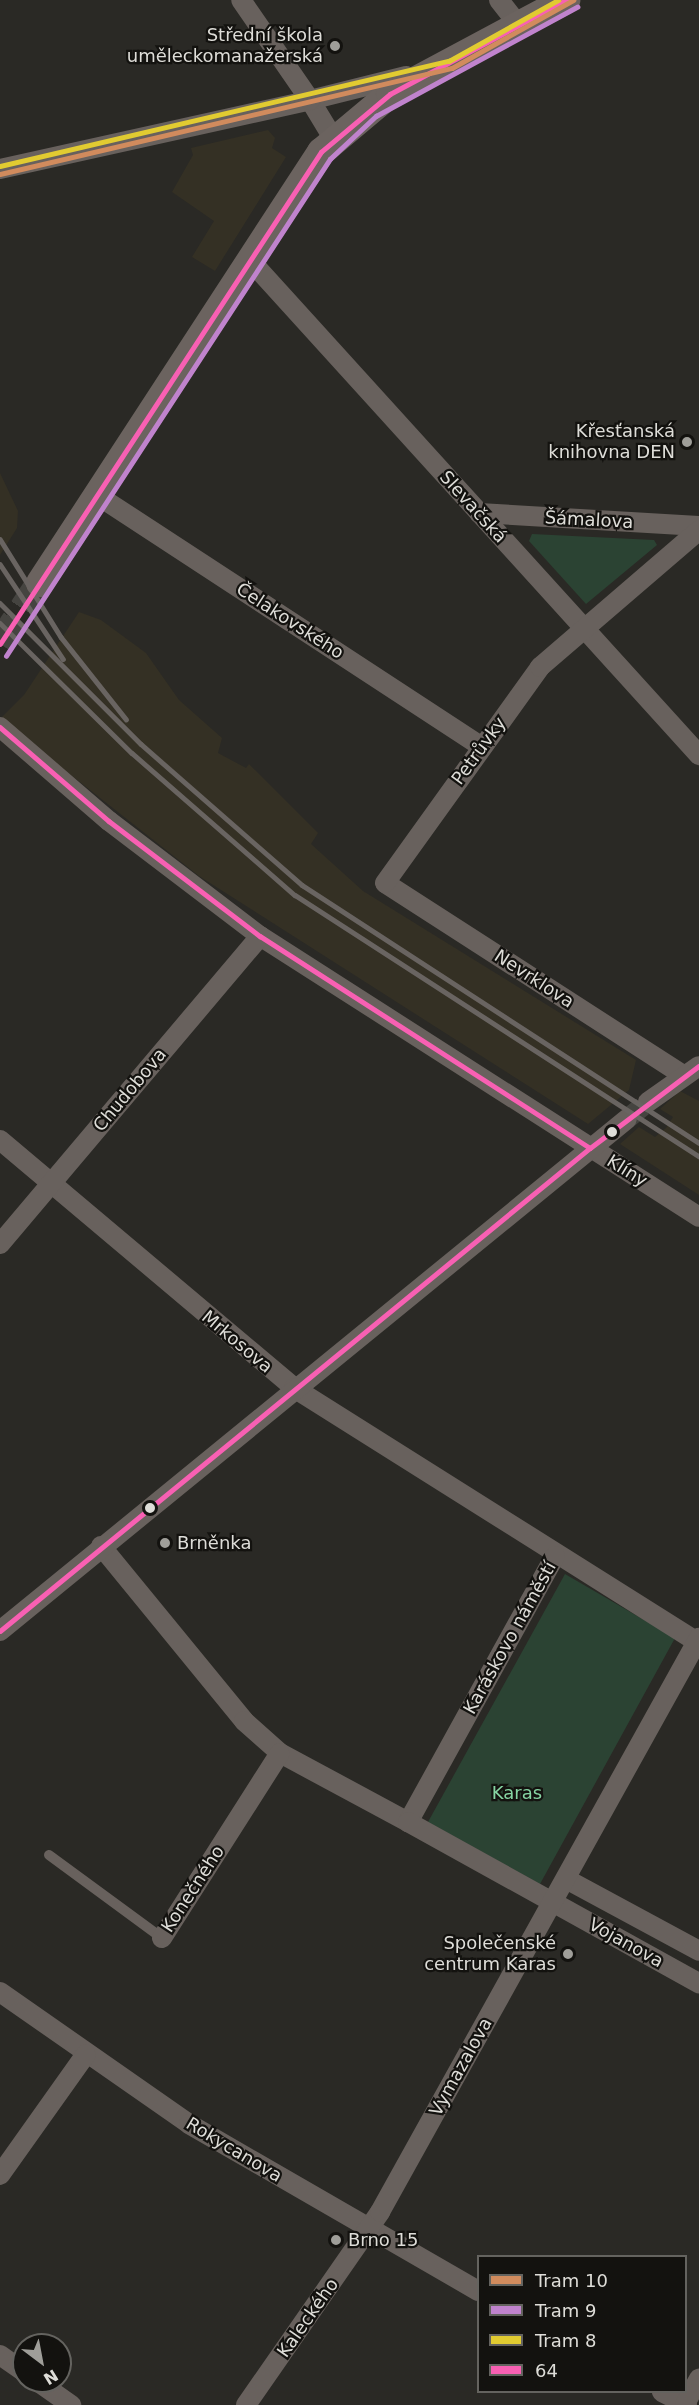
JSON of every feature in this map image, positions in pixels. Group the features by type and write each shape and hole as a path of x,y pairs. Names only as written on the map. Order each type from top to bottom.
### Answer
{"street":[{"path":"242,0 333,138"},
{"path":"40,583 249,259 333,138 371,106 520,28 566,0"},
{"path":"503,1 520,28"},
{"path":"0,169 443,68"},
{"name":"Slevačská","path":"249,259 699,755"},
{"name":"Čelakovského","path":"98,495 482,747"},
{"name":"Šámalova","path":"479,513 699,528"},
{"name":"Šámalova","path":"583,628 699,528"},
{"name":"Petrůvky","path":"385,883 540,667 583,628"},
{"name":"Klíny","path":"0,727 109,821 260,936 699,1217"},
{"name":"Nevrklova","path":"385,883 691,1070"},
{"name":"Chudobova","path":"0,1244 260,936"},
{"path":"648,1102 691,1070"},
{"path":"0,1631 294,1388 627,1119"},
{"name":"Mrkosova","path":"0,1140 294,1388 555,1556"},
{"path":"101,1546 244,1721 280,1753 552,1903"},
{"name":"Karáskovo náměstí","path":"408,1822 555,1556 698,1641 552,1903"},
{"name":"Konečného","path":"162,1938 280,1753"},
{"name":"Vojanova","path":"566,1879 699,1951"},
{"name":"Vojanova","path":"552,1903 699,1983"},
{"name":"Vymazalova","path":"369,2231 552,1903"},
{"name":"Rokycanova","path":"0,1992 189,2124 369,2231 477,2290"},
{"path":"0,2175 86,2054"},
{"name":"Kaleckého","path":"246,2405 369,2231"},
{"path":"665,2393 686,2405 699,2379"},
{"path":"54,2393 71,2405"}],"lane":[{"name":"Konečného","path":"49,1855 162,1938"}],"shaded area":[{"path":"268,130 275,138 272,148 286,157 215,271 192,257 214,221 172,192 193,155 191,148"},
{"path":"0,473 18,511 17,528 0,555"},
{"path":"79,612 101,620 146,653 179,700 222,738 218,753 246,768 249,764 318,833 311,844 363,891 636,1060 629,1090 588,1124 199,876 0,719 24,695"},
{"path":"680,1091 699,1101 699,1195 620,1144 639,1127 655,1137 666,1128 673,1117 660,1109"}],"green space":[{"path":"532,534 654,540 657,545 586,604 529,541"},
{"name":"Karas","path":"565,1574 675,1638 540,1884 428,1822"}],"tunnel":[{"path":"0,644 40,583"},
{"path":"627,1119 648,1102"}],"railway":[{"path":"0,539 61,637 126,719"},
{"path":"0,564 63,659"},
{"path":"0,603 141,744 302,885 699,1143"},
{"path":"0,623 132,753 295,895 699,1156"}],"tram line":[{"name":"8","path":"0,166 449,61 558,0"},
{"name":"10","path":"0,174 452,68 573,0"},
{"name":"9","path":"6,656 330,159 376,116 577,7"}],"transit line":[{"name":"64","path":"0,644 321,152 390,94 566,0"},
{"name":"64","path":"0,727 109,821 260,936 590,1148"},
{"name":"64","path":"0,1631 590,1148 699,1066"}],"place":[{"name":"Střední škola uměleckomanažerská","path":"335,46"},
{"name":"Křesťanská knihovna DEN","path":"687,442"},
{"name":"Brněnka","path":"165,1543"},
{"name":"Společenské centrum Karas","path":"568,1954"},
{"name":"Brno 15","path":"336,2240"}]}
